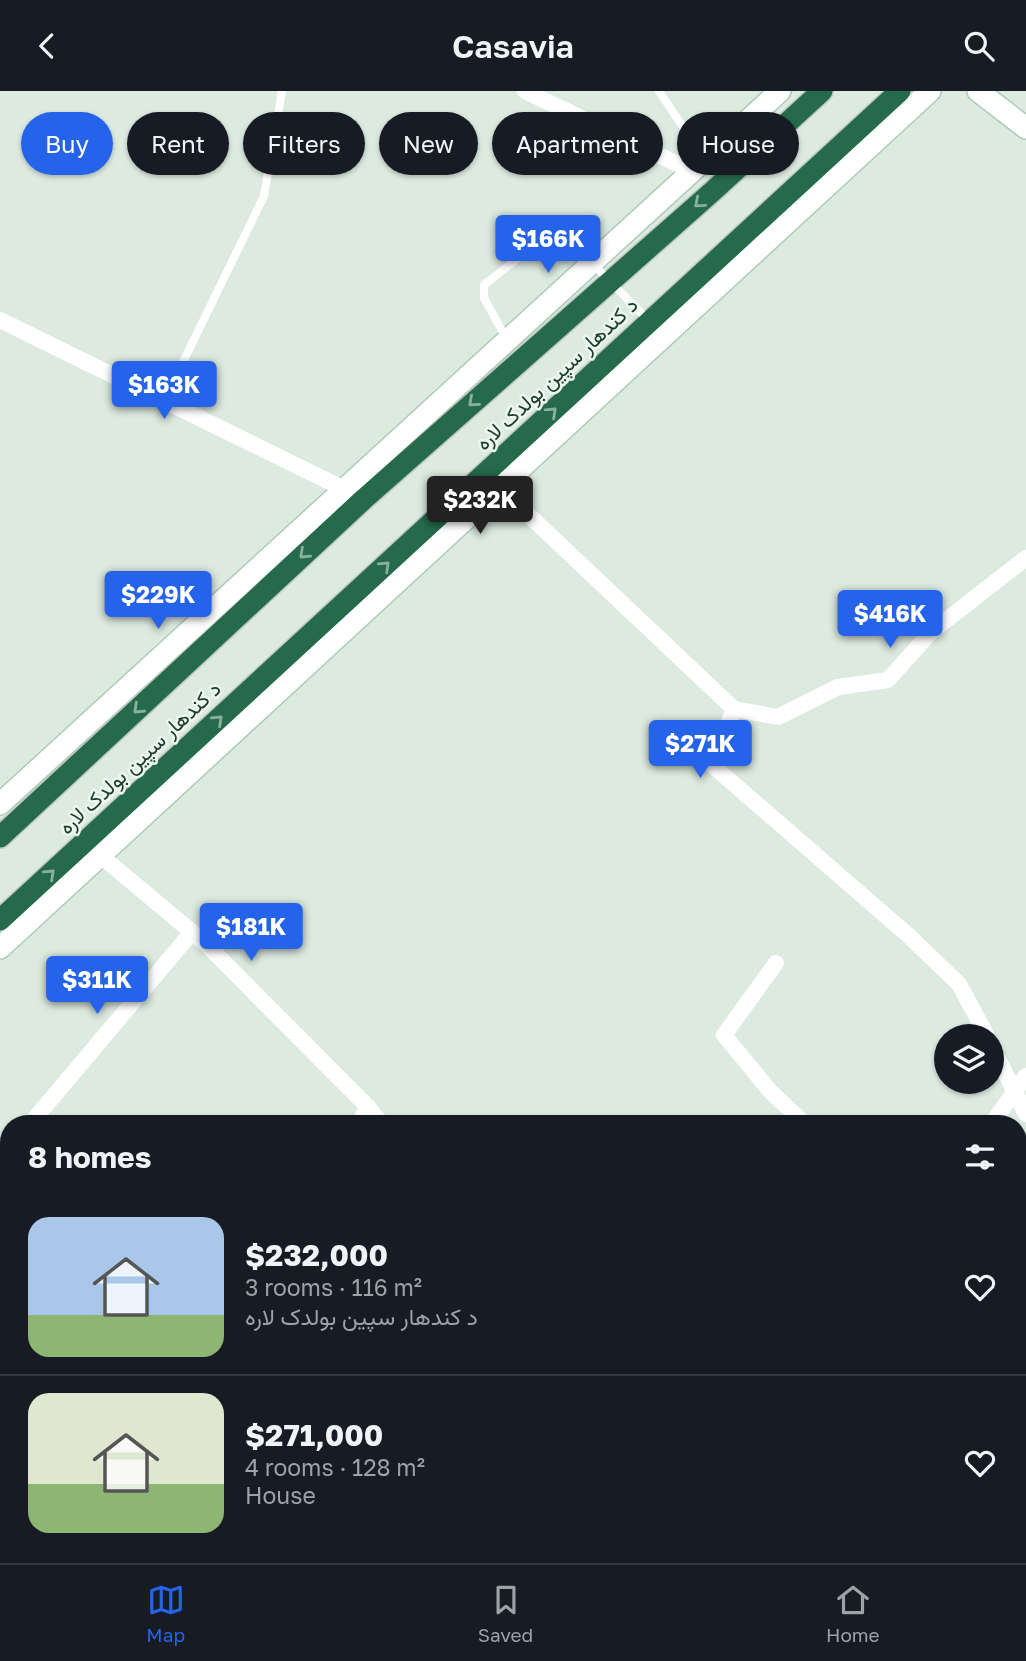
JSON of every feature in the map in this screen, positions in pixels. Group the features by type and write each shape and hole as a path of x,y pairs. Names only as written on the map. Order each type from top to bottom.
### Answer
{"highway":[{"name":"د کندهار سپین بولدک لاره","path":"0,837 364,499 822,91"},
{"name":"د کندهار سپین بولدک لاره","path":"0,920 656,330 900,91"}],"street":[{"path":"525,91 677,157"},
{"path":"757,112 780,91"},
{"path":"0,948 500,488 656,330 930,91"},
{"path":"978,91 1026,128"},
{"path":"0,804 688,175"},
{"path":"0,320 344,489"},
{"path":"500,488 734,709 778,717 838,687 888,680 931,632 1026,558"},
{"path":"734,709 712,765 909,936 959,984 981,1024"},
{"path":"101,856 192,932 374,1115"},
{"path":"38,1115 192,932"},
{"path":"776,963 724,1035 770,1091 796,1115"},
{"path":"1004,1071 1026,1114"},
{"path":"998,1115 1026,1076"},
{"path":"364,1115 368,1107"}],"lane":[{"path":"164,401 264,196 282,91"},
{"path":"659,91 677,126"},
{"path":"519,362 484,298 484,285 536,244 550,240 563,241 592,263 656,330"}]}
